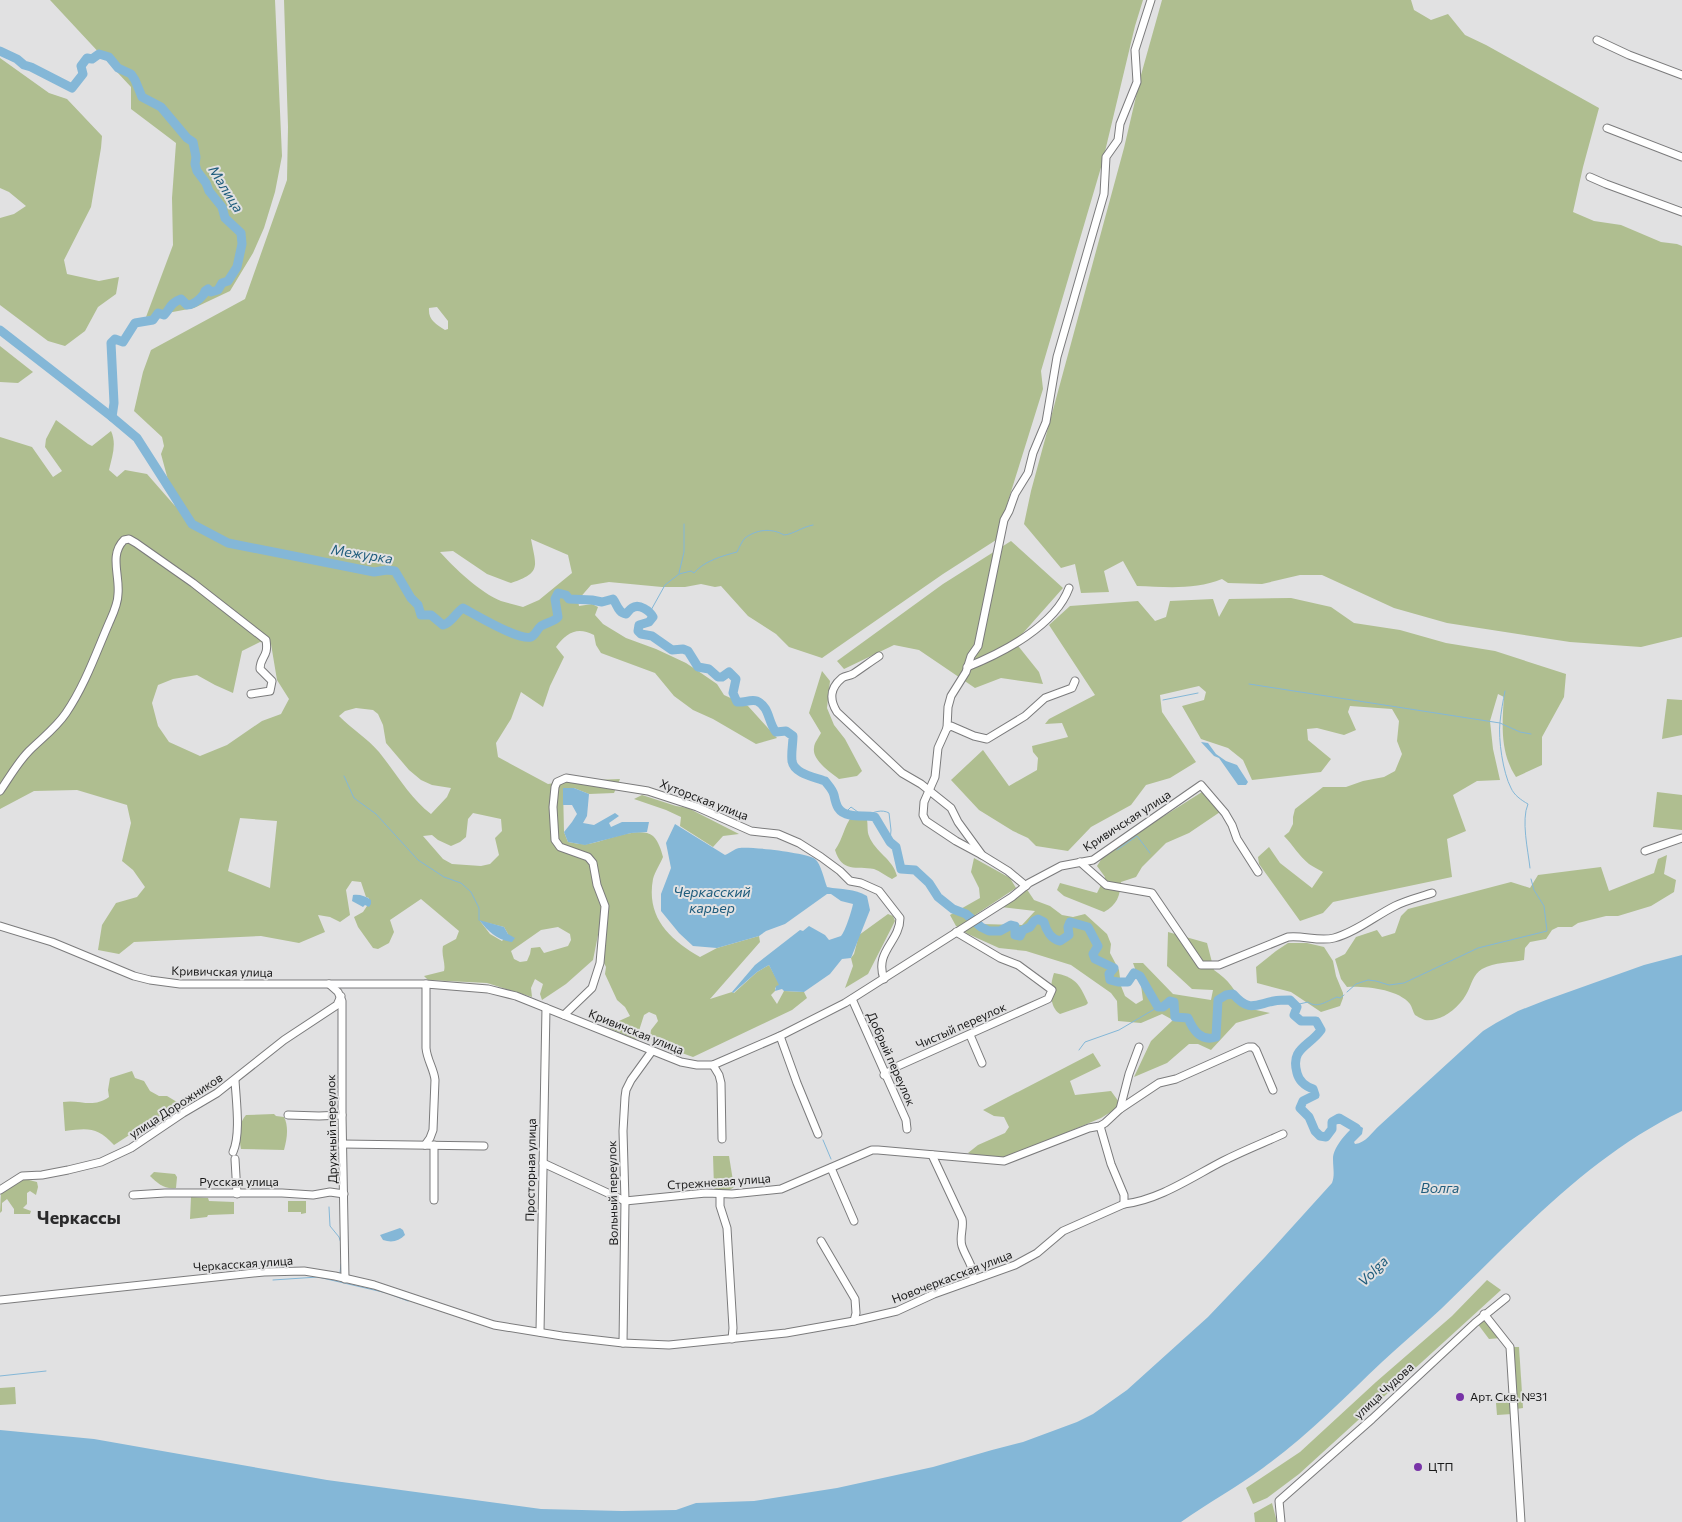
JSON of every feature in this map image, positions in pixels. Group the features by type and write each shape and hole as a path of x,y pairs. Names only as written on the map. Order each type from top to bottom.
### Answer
{"street":[{"path":"1026,886 1008,871 926,821 923,809 928,791 935,777 938,748 947,728 947,712 951,696 966,672 982,633 1004,520 1015,494 1028,473 1033,453 1046,422 1057,357 1104,194 1106,157 1118,140 1120,124 1137,82 1135,50 1151,0"},
{"path":"1597,40 1628,55 1682,75"},
{"path":"1607,128 1682,157"},
{"path":"1590,177 1682,212"},
{"path":"0,791 28,752 51,732 66,714 82,687 113,613 118,596 115,555 124,540 129,539 136,543 193,583 266,640 267,650 260,664 260,669 272,681 270,692 252,694"},
{"path":"967,667 994,656 1051,616 1064,599 1068,588"},
{"path":"879,656 844,677 833,687 831,693 833,705 837,712 902,772 921,784 951,808 958,822 982,855"},
{"path":"947,728 951,726 986,739 1026,716 1045,698 1072,688 1075,681"},
{"name":"Хуторская улица","path":"564,1015 592,988 600,963 605,906 597,884 593,863 588,856 560,847 555,840 553,807 555,787 558,782 566,778 648,791 697,807 751,831 778,834 799,843 821,857 850,881 861,882 879,891 900,918 898,930 881,962 880,969 884,979"},
{"name":"Кривичская улица","path":"0,926 52,942 123,972 150,980 180,984 426,984 488,988 516,996 685,1063 713,1065 780,1036 852,999 1012,897 1026,886 1061,866 1093,860 1201,785 1225,813 1232,825 1236,839 1258,872"},
{"path":"1645,850 1682,838"},
{"path":"1080,862 1106,885 1152,893 1201,965 1220,965 1288,937 1296,936 1320,940 1332,939 1359,927 1396,905 1432,893"},
{"name":"Чистый переулок","path":"884,1075 898,1066 1048,999 1052,990 1018,965 1000,958 956,932"},
{"path":"329,984 337,990 340,996"},
{"path":"425,1145 433,1130 435,1080 435,1074 427,1056 426,1048 426,984"},
{"name":"улица Дорожников","path":"0,1190 22,1176 63,1171 101,1162 131,1148 235,1080 284,1040 336,1005 340,996"},
{"name":"Дружный переулок","path":"340,996 342,1014 345,1278"},
{"name":"Добрый переулок","path":"852,999 884,1075 906,1120 907,1129"},
{"name":"Просторная улица","path":"540,1332 546,1008"},
{"path":"970,1035 982,1063"},
{"path":"780,1036 818,1134"},
{"path":"1120,1109 1129,1074 1139,1047"},
{"path":"1124,1204 1124,1195 1100,1126 1120,1109 1159,1083 1176,1079 1248,1047 1253,1047 1256,1050 1273,1090"},
{"name":"Вольный переулок","path":"623,1343 625,1201 623,1131 626,1090 652,1051"},
{"path":"713,1065 721,1083 722,1139"},
{"path":"235,1080 236,1146 234,1156 237,1194"},
{"path":"288,1115 342,1115"},
{"name":"Стрежневая улица","path":"543,1163 625,1201 777,1190 872,1150 1004,1161 1089,1128 1100,1126"},
{"name":"Новочеркасская улица","path":"540,1332 623,1343 669,1344 786,1333 897,1311 934,1294 1015,1265 1037,1253 1063,1231 1124,1204 1133,1203 1161,1193 1225,1160 1283,1134"},
{"path":"342,1144 484,1146"},
{"path":"434,1145 434,1200"},
{"path":"932,1154 962,1219 962,1245 974,1272 974,1280"},
{"path":"831,1168 854,1221"},
{"name":"Русская улица","path":"134,1195 165,1193 282,1193 313,1195 330,1192 344,1194"},
{"path":"720,1194 720,1206 726,1228 733,1328 732,1339"},
{"path":"822,1241 856,1299 854,1321"},
{"name":"Черкасская улица","path":"0,1300 264,1272 311,1272 345,1278 405,1295 494,1325 540,1332"},
{"name":"улица Чудова","path":"1281,1522 1279,1501 1379,1413 1484,1314 1506,1298"},
{"path":"1484,1314 1510,1347 1521,1522"}],"green space":[{"path":"50,0 275,0 282,156 275,192 264,228 253,253 230,291 194,308 146,317 173,245 172,198 176,143 131,109 131,87"},
{"path":"284,0 1143,0 1102,164 1041,371 1043,389 996,540 943,574 822,658 789,647 776,634 748,616 721,586 715,587 701,584 685,587 662,587 609,582 591,585 578,600 579,606 592,604 598,607 595,615 603,624 626,638 686,663 717,684 724,695 748,706 777,738 756,744 713,719 693,710 674,696 655,673 601,653 596,645 594,635 588,632 577,631 564,638 556,647 564,657 550,686 543,707 521,692 511,719 496,743 498,757 548,784 569,781 620,779 614,793 589,794 574,788 563,788 564,832 568,842 588,844 639,832 653,836 658,843 663,857 653,879 653,905 662,926 679,943 700,957 717,948 759,936 760,942 710,999 734,993 757,972 769,965 780,985 775,988 771,995 777,1004 784,991 804,992 807,998 792,1010 693,1057 654,1043 650,1037 651,1030 658,1021 656,1015 649,1012 644,1015 636,1040 609,1028 610,1025 630,1016 625,1007 617,1000 605,974 606,927 600,925 593,960 566,984 542,1000 540,994 543,984 535,979 531,988 532,997 487,983 428,980 424,976 444,971 443,946 456,939 459,931 421,899 390,920 394,932 389,943 378,949 373,948 358,927 354,917 369,906 369,898 366,897 361,882 352,881 346,890 350,915 340,922 330,917 318,915 325,932 299,943 261,936 134,942 119,954 98,950 102,925 116,903 137,897 145,887 133,870 122,861 131,823 127,805 77,790 34,791 0,809 0,437 32,447 53,477 62,471 45,447 46,439 56,420 92,446 111,431 114,446 109,470 117,477 125,470 147,474 175,506 161,454 164,446 162,437 134,411 143,372 151,350 245,299 287,180 288,127","holes":["437,307 448,321 448,329 445,330 436,324 431,319 429,308","531,539 568,555 572,573 539,600 523,607 501,601 485,592 460,572 440,552 453,551 487,574 511,583 528,576 532,572 535,562","260,642 271,644 277,680 289,699 281,714 262,721 227,745 200,756 169,742 158,726 152,703 158,685 173,679 197,675 233,693 242,651","356,708 373,710 378,714 383,725 386,743 409,770 421,780 432,785 451,788 447,797 431,814 410,793 374,747 339,716 345,711","473,813 501,819 502,831 495,838 499,855 490,864 481,866 452,864 443,859 423,836 432,835 451,846 466,837 468,819","240,818 277,821 270,888 228,871","480,921 504,927 508,934 502,941 490,934","558,927 570,934 571,940 568,946 544,953 540,947 531,948 527,961 520,962 514,959 511,951 541,930"]},
{"path":"1162,0 1411,0 1414,10 1431,20 1448,14 1465,35 1599,108 1573,212 1594,221 1621,225 1661,242 1682,246 1682,637 1641,647 1570,642 1447,623 1394,608 1322,575 1300,575 1262,584 1228,583 1222,579 1191,586 1137,586 1123,561 1104,571 1109,592 1081,593 1075,564 1061,568 1024,524 1031,491"},
{"path":"0,58 49,93 67,99 102,136 91,207 64,260 67,274 99,281 119,277 116,294 98,307 85,331 65,346 48,341 0,305 0,218 14,214 26,206 9,192 0,188"},
{"path":"0,346 33,372 18,383 0,382"},
{"path":"1011,541 1063,588 1015,642 1039,672 1043,684 1001,678 975,688 919,650 894,645 844,669 837,661 943,584"},
{"path":"1291,598 1331,607 1354,623 1400,630 1446,643 1495,651 1566,674 1564,697 1542,737 1542,765 1516,777 1507,758 1503,738 1504,697 1498,694 1490,721 1493,749 1500,780 1477,781 1453,795 1466,831 1447,839 1452,877 1333,902 1323,913 1300,921 1259,864 1258,857 1269,847 1280,863 1312,888 1323,872 1305,861 1284,836 1289,832 1293,824 1295,809 1323,787 1346,787 1384,777 1395,771 1402,754 1397,741 1399,721 1392,709 1350,706 1348,712 1356,730 1344,735 1317,728 1307,729 1308,740 1331,759 1321,772 1252,780 1243,760 1228,748 1201,739 1182,706 1204,700 1206,692 1199,686 1160,695 1162,712 1196,762 1170,778 1146,785 1131,805 1091,827 1068,851 1036,846 1028,838 979,810 951,780 983,750 1009,786 1037,770 1038,758 1033,752 1032,746 1068,737 1062,723 1045,724 1049,719 1095,695 1049,625 1070,606 1138,601 1155,621 1166,617 1170,601 1213,599 1219,617 1229,599"},
{"path":"822,671 830,681 827,708 834,725 845,739 862,771 857,776 839,779 822,765 814,752 815,744 821,733 809,713"},
{"path":"1667,699 1682,700 1682,735 1662,739"},
{"path":"1202,792 1220,812 1189,833 1166,843 1142,867 1136,877 1121,882 1117,900 1104,912 1064,896 1057,890 1060,883 1097,893 1105,877 1097,866 1102,858"},
{"path":"1657,792 1682,795 1682,830 1653,827"},
{"path":"642,795 688,808 739,834 723,836 713,847 680,826 681,817 634,799"},
{"path":"852,816 867,820 868,834 872,842 892,865 897,876 892,879 874,869 850,867 838,857 835,850"},
{"path":"1667,855 1664,874 1676,880 1674,892 1651,906 1618,916 1606,916 1578,923 1572,927 1558,927 1552,930 1546,939 1530,942 1525,948 1524,960 1492,965 1479,971 1465,997 1445,1016 1425,1020 1415,1015 1410,1004 1398,995 1372,988 1347,987 1341,979 1335,959 1345,954 1356,937 1377,930 1382,937 1395,933 1401,916 1408,909 1511,882 1530,888 1538,875 1601,867 1609,891 1654,873 1658,859"},
{"path":"974,858 1010,878 1016,888 975,915 981,924 1022,925 1035,911 1001,907 1026,888 1034,900 1050,906 1062,915 1073,917 1085,914 1107,934 1111,944 1110,953 1119,970 1121,986 1125,996 1136,1004 1143,1000 1141,985 1133,963 1143,963 1173,994 1211,1000 1213,990 1192,989 1167,966 1168,932 1207,943 1214,970 1231,986 1242,1007 1270,1013 1236,1023 1211,1050 1198,1044 1189,1044 1167,1063 1134,1077 1151,1041 1173,1020 1162,1014 1141,1023 1118,1021 1117,1001 1111,993 1071,965 1026,951 999,948 968,934 956,926 950,915 980,898 979,888 971,872"},
{"path":"888,914 893,916 895,921 868,974 845,988 853,966 851,958 854,954 859,935"},
{"path":"1288,943 1307,943 1324,947 1333,961 1336,976 1343,993 1340,1006 1321,1012 1291,992 1257,983 1256,967"},
{"path":"1054,973 1076,982 1088,1003 1060,1014 1056,1011 1051,995"},
{"path":"1093,1053 1101,1066 1070,1081 1075,1095 1111,1091 1119,1102 1114,1110 1101,1118 1008,1157 972,1155 968,1153 978,1145 1005,1133 1009,1127 1004,1117 994,1116 983,1110"},
{"path":"132,1071 135,1078 144,1081 150,1091 159,1096 167,1096 177,1102 177,1107 154,1119 114,1145 103,1135 92,1130 65,1131 63,1102 91,1103 103,1101 109,1097 110,1078"},
{"path":"274,1114 284,1117 286,1121 287,1133 284,1150 241,1149 240,1127 246,1115"},
{"path":"713,1156 729,1156 734,1187 725,1193 717,1192 714,1188"},
{"path":"154,1172 175,1174 177,1177 176,1188 168,1188 158,1183 150,1176"},
{"path":"25,1179 37,1182 38,1187 36,1195 30,1191 27,1193 27,1204 23,1208 31,1211 30,1214 14,1214 14,1209 7,1199 2,1203 2,1211 0,1213 1,1191"},
{"path":"191,1197 208,1198 209,1201 234,1202 234,1214 208,1215 207,1217 190,1219"},
{"path":"288,1201 306,1201 306,1213 288,1212"},
{"path":"1487,1280 1501,1290 1299,1474 1267,1498 1253,1504 1246,1488 1300,1452 1452,1316"},
{"path":"1484,1317 1501,1338 1489,1339 1477,1323"},
{"path":"1512,1347 1519,1347 1523,1408 1516,1409"},
{"path":"15,1387 16,1404 0,1405 0,1388"},
{"path":"1512,1402 1512,1414 1497,1415 1496,1403"},
{"path":"1272,1503 1277,1522 1255,1522 1254,1513"}],"water":[{"path":"1201,742 1208,743 1216,754 1226,761 1237,765 1248,782 1246,785 1238,785 1219,758 1214,756"},
{"path":"563,788 574,788 589,794 587,816 583,823 594,825 615,813 619,816 609,823 611,827 622,822 649,822 647,832 631,833 585,845 568,842 564,832 577,814 572,805 563,805"},
{"name":"Черкасский карьер","path":"675,824 725,855 737,849 754,848 779,850 810,857 819,864 827,887 853,890 867,896 870,910 851,958 842,959 830,974 804,992 784,991 782,989 775,991 776,986 779,985 769,965 757,972 733,993 755,965 800,930 803,931 809,926 825,935 829,940 841,936 853,904 841,901 831,894 827,894 785,924 766,931 759,936 717,948 693,946 679,933 661,911 661,894 671,868 666,843"},
{"path":"353,895 367,897 371,900 371,904 369,907 365,905 363,907 352,901"},
{"path":"479,920 504,927 508,934 515,938 512,942 498,937 490,932"},
{"name":"Волга","path":"1682,955 1682,1111 1647,1130 1615,1151 1584,1175 1554,1200 1441,1309 1279,1456 1181,1522 0,1522 0,1430 94,1439 327,1480 541,1509 622,1511 676,1510 696,1503 754,1501 837,1488 933,1467 1023,1442 1093,1414 1127,1390 1208,1317 1332,1183 1335,1150 1340,1141 1354,1126 1358,1125 1363,1128 1362,1134 1354,1142 1355,1144 1366,1139 1483,1031 1518,1011 1644,965"},
{"path":"400,1228 405,1235 398,1240 383,1240 380,1235"}],"waterway":[{"name":"Малица","path":"0,51 72,88 83,74 81,66 87,58 92,59 99,54 109,57 118,68 131,74 142,97 161,107 187,138 193,142 197,171 206,183 209,191 222,207 225,218 241,233 242,244 237,267 228,281 222,283 218,290 211,292 208,289 198,300 189,305 181,299 172,304 164,315 158,313 153,320 135,323 123,342 115,339 111,343 114,403 112,417"},
{"name":"Межурка","path":"0,330 137,438 192,524 228,543 374,572 395,571 411,598 418,605 421,615 431,615 443,625 449,622 463,608 517,635 531,637 541,626 558,617 555,599 558,593 566,595 569,599 602,602 613,599 619,610 626,614 635,607 644,608 653,617 649,622 639,625 638,631 641,634 652,636 672,650 683,649 688,651 698,667 709,669 718,677 722,677 729,672 736,679 733,693 737,702 757,701 767,711 776,732 786,731 793,736 792,761 797,769 825,781 833,791 838,808 846,814 875,817 890,842 896,847 901,869 915,870 929,883 938,897 953,909 966,914 981,927 989,931 1000,931 1011,925 1015,926 1015,935 1020,936 1023,930 1030,927 1038,919 1044,922 1052,936 1060,941 1069,935 1068,927 1070,922 1088,927 1098,946 1093,954 1095,959 1114,968 1109,974 1110,980 1128,982 1134,973 1140,976 1158,1007 1163,1007 1170,1001 1174,1002 1175,1017 1188,1018 1195,1031 1206,1038 1216,1037 1218,1000 1226,995 1233,994 1243,1003 1252,1006 1290,1000 1297,1007 1294,1015 1301,1021 1316,1021 1321,1030 1302,1048 1296,1058 1299,1078 1305,1085 1313,1089 1315,1095 1303,1101 1300,1108 1309,1117 1315,1131 1320,1136 1326,1137 1332,1129 1332,1122 1339,1118 1356,1128 1353,1136"},
{"path":"679,573 684,552 684,524"},
{"path":"650,612 665,585 679,574 691,571 694,573 708,562 737,552 744,539 750,535 759,531 770,530 784,535 813,525"},
{"path":"1249,684 1500,723 1520,732 1531,734"},
{"path":"1505,691 1500,729 1502,756 1512,791 1528,804 1525,827 1530,868"},
{"path":"1163,700 1198,693"},
{"path":"344,776 354,798 376,814 418,860 444,877 461,883 471,892 479,908 479,920"},
{"path":"845,813 851,807 862,815"},
{"path":"867,815 881,811 889,813 890,842"},
{"path":"1117,850 1137,836 1150,853"},
{"path":"1347,992 1356,984 1368,980 1389,985 1404,983 1478,948 1547,931 1544,906 1534,890 1531,879"},
{"path":"1295,1005 1308,1002 1318,1005 1344,995"},
{"path":"1079,1050 1085,1042 1119,1030 1158,1007"},
{"path":"823,1140 831,1159"},
{"path":"329,1207 330,1226 339,1237 341,1243"},
{"path":"340,1273 341,1264"},
{"path":"273,1280 318,1277 387,1293 408,1301"},
{"path":"0,1376 46,1371"}],"place":[{"name":"Арт. Скв. №31","path":"1460,1397"},
{"name":"ЦТП","path":"1418,1467"}],"district":[{"name":"Черкассы","path":"79,1218"}],"water label":[{"name":"Volga","path":"1373,1271"}]}
